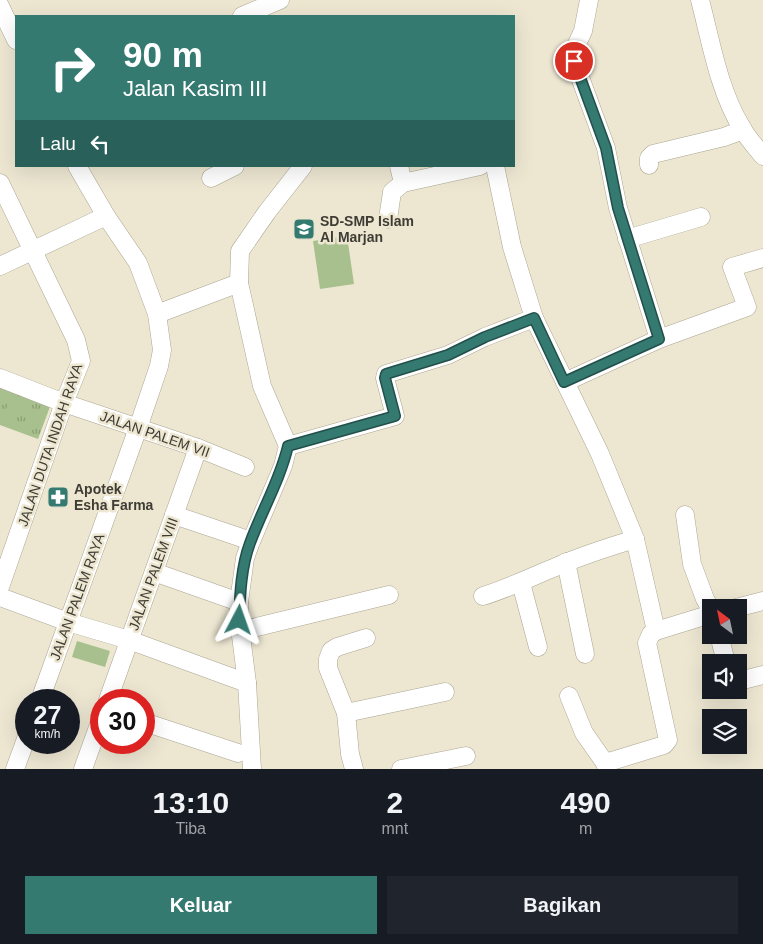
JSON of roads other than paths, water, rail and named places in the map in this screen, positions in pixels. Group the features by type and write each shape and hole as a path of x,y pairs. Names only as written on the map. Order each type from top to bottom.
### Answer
{"street":[{"path":"244,15 280,0"},
{"path":"589,0 583,31 574,50 574,61 606,148 618,208 659,339"},
{"path":"701,0 719,74 733,111 742,130 763,156"},
{"path":"0,6 15,38"},
{"path":"649,165 649,158 653,154 724,138 742,130"},
{"path":"211,178 233,167"},
{"path":"252,769 243,630 239,602 245,558 283,466 288,446 262,386 239,283 240,251 266,212 302,167"},
{"path":"388,219 392,192 401,175 471,167"},
{"path":"495,167 512,247 534,318 600,454 635,539 656,630"},
{"name":"JALAN PALEM RAYA","path":"44,689 138,428 159,366 162,350 157,314 138,263 106,216 81,168"},
{"name":"JALAN DUTA INDAH RAYA","path":"0,183 76,340 81,362 64,403 0,587"},
{"path":"0,266 106,216"},
{"path":"627,239 701,217"},
{"path":"564,382 659,339 747,307 732,267 763,258"},
{"path":"157,314 239,283"},
{"path":"288,446 395,416 385,378 386,374 448,355 485,337 534,318"},
{"name":"JALAN PALEM VII","path":"0,378 64,403 198,448 245,467"},
{"name":"JALAN PALEM VIII","path":"112,689 198,448"},
{"path":"174,515 251,541"},
{"path":"685,515 692,564 706,599"},
{"path":"483,596 521,583 566,562 635,539"},
{"path":"566,562 585,654"},
{"path":"154,572 239,602"},
{"path":"521,583 538,647"},
{"path":"243,630 388,594"},
{"path":"0,597 68,622 130,640 247,683"},
{"path":"748,605 763,601"},
{"path":"568,696 584,733 607,766 664,745 668,740 647,643 651,634 656,630 702,617"},
{"path":"354,769 350,754 346,713 328,668 328,659 331,651 337,646 366,638"},
{"path":"747,679 763,675"},
{"path":"346,713 445,692"},
{"path":"155,726 238,753"},
{"path":"83,769 90,750"},
{"path":"16,769 21,754"},
{"path":"401,769 466,756"}],"place":[{"name":"SD-SMP Islam Al Marjan","path":"304,229"},
{"name":"Apotek Esha Farma","path":"58,497"}]}
